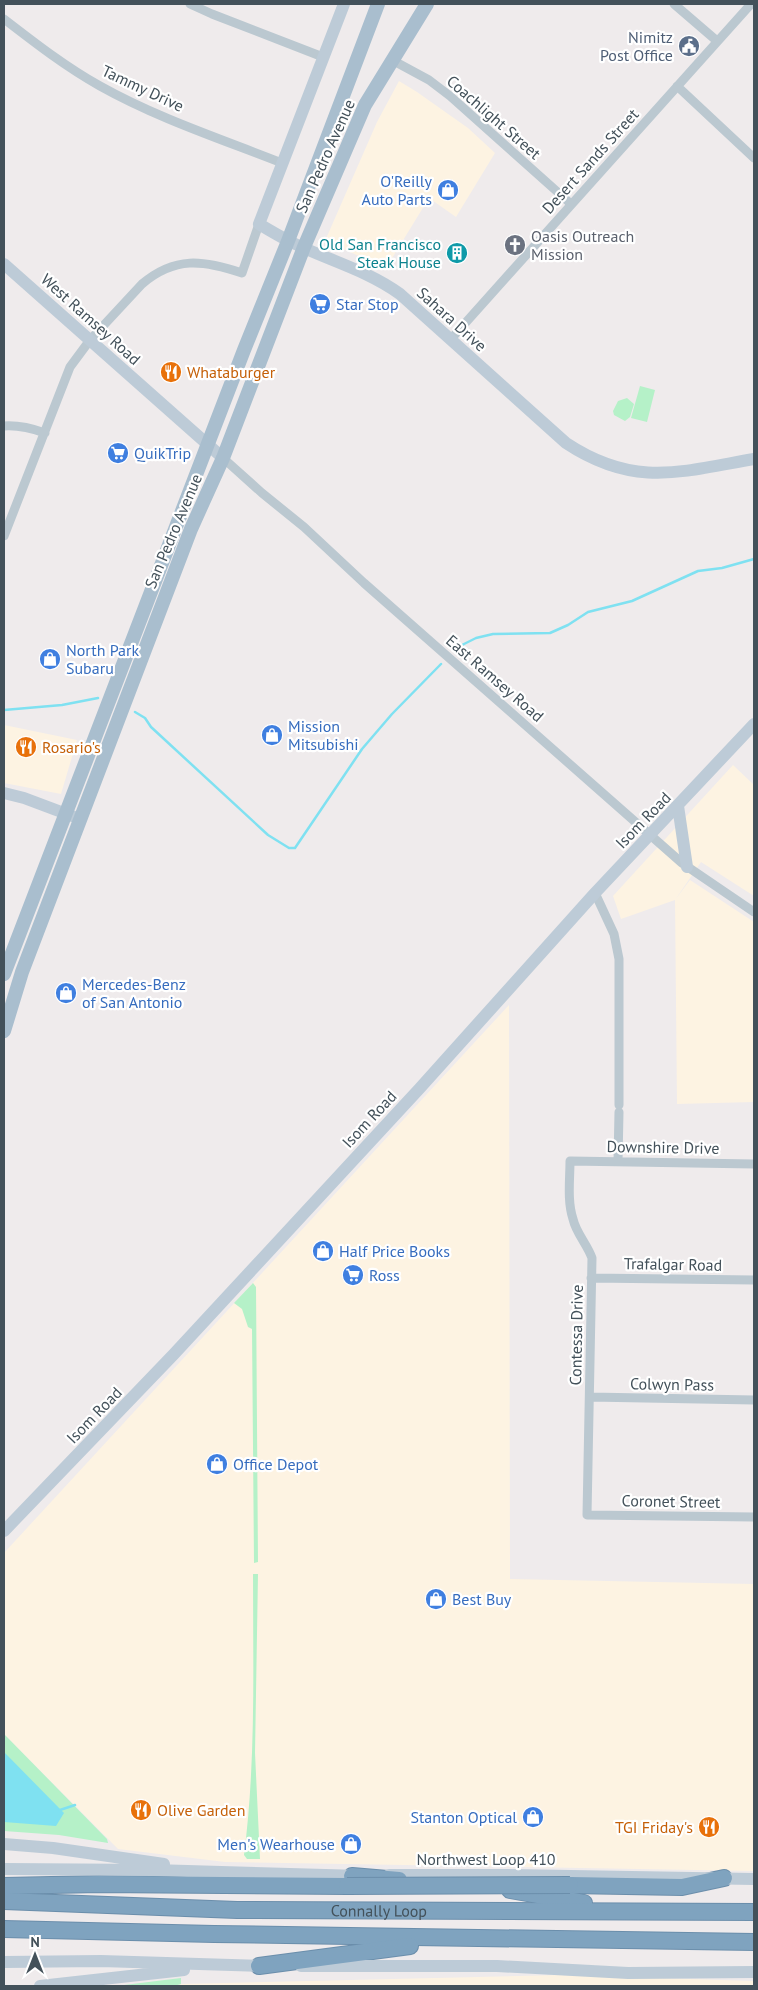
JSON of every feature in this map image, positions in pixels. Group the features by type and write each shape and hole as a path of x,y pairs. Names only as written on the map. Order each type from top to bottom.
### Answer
{"highway":[{"path":"4,1886 350,1881 682,1887 724,1878"},
{"path":"350,1881 512,1890 631,1911"},
{"name":"Connally Loop","path":"4,1901 237,1910 754,1912"},
{"name":"Connally Loop","path":"4,1929 754,1942"},
{"path":"4,1938 156,1933"},
{"path":"259,1966 422,1944 508,1939"}],"main road":[{"name":"San Pedro Avenue","path":"4,974 378,4"},
{"name":"San Pedro Avenue","path":"4,1030 22,972 153,627 191,529 223,458 304,247 366,105 427,4"},
{"path":"140,622 153,627"}],"street":[{"path":"190,4 324,58"},
{"path":"4,536 70,367 90,340 142,284 166,268 199,262 242,273 282,163 344,4"},
{"path":"674,4 717,42"},
{"name":"Desert Sands Street","path":"451,339 750,4"},
{"name":"Tammy Drive","path":"4,19 49,54 101,86 155,113 282,163"},
{"name":"Coachlight Street","path":"392,60 429,80 450,96 571,204"},
{"path":"677,86 754,158"},
{"name":"Sahara Drive","path":"259,224 288,241 384,282 451,339 566,443 602,463 625,470 658,474 754,459"},
{"name":"West Ramsey Road","path":"4,264 207,446 223,458"},
{"path":"4,426 22,426 45,433"},
{"name":"East Ramsey Road","path":"223,458 304,527 364,583 650,835 688,866 754,912"},
{"name":"Isom Road","path":"4,1531 174,1354 420,1088 595,894 754,724"},
{"path":"4,793 24,798 80,819"},
{"path":"678,806 688,866"},
{"path":"595,894 614,934 619,959 618,1161"},
{"name":"Downshire Drive","path":"570,1161 754,1164"},
{"name":"Contessa Drive","path":"570,1161 573,1221 589,1248 592,1258 587,1515"},
{"name":"Trafalgar Road","path":"591,1278 754,1280"},
{"name":"Colwyn Pass","path":"590,1397 754,1400"},
{"name":"Coronet Street","path":"587,1515 754,1517"},
{"name":"Northwest Loop 410","path":"4,1844 53,1848 218,1872"},
{"name":"Northwest Loop 410","path":"4,1869 218,1872 350,1881 510,1875 751,1880"},
{"path":"4,1962 101,1961 259,1966 497,1966 628,1973 752,1971"},
{"path":"40,1986 235,1965"}],"shaded area":[{"path":"399,81 468,128 495,153 456,217 429,198 386,268 325,241 377,122"},
{"path":"4,725 77,740 61,794 4,783"},
{"path":"733,765 754,785 754,896 701,862 675,900 621,919 613,896"},
{"path":"690,880 754,922 754,1102 677,1104 675,900"},
{"path":"509,1005 510,1579 754,1584 754,1871 225,1862 118,1849 4,1734 4,1553"},
{"path":"560,1975 754,1981 754,1986 174,1986 181,1984"}],"green space":[{"path":"640,386 655,390 647,422 631,418"},
{"path":"627,398 634,404 630,417 625,421 614,415 613,411 618,401"},
{"path":"253,1283 256,1287 258,1562 254,1563 252,1329 248,1327 242,1309 234,1303"},
{"path":"253,1574 258,1574 255,1753 260,1859 247,1859 244,1855 252,1750"},
{"path":"4,1734 107,1839 108,1843 59,1835 4,1831"},
{"path":"181,1978 181,1984 174,1986 116,1986"}],"water":[{"path":"4,1752 64,1813 56,1826 4,1822"}],"waterway":[{"path":"456,648 476,638 493,634 550,633 568,625 588,612 632,601 698,571 722,568 754,559"},
{"path":"135,712 145,718 151,727 268,835 289,848 295,848 362,749 392,714 441,664"},
{"path":"4,710 62,705 98,698"},
{"path":"60,1810 75,1805"}],"place":[{"name":"Nimitz Post Office","path":"689,46"},
{"name":"O'Reilly Auto Parts","path":"448,190"},
{"name":"Oasis Outreach Mission","path":"515,245"},
{"name":"Old San Francisco Steak House","path":"457,253"},
{"name":"Star Stop","path":"320,304"},
{"name":"Whataburger","path":"171,372"},
{"name":"QuikTrip","path":"118,453"},
{"name":"North Park Subaru","path":"50,659"},
{"name":"Mission Mitsubishi","path":"272,735"},
{"name":"Rosario's","path":"26,747"},
{"name":"Mercedes-Benz of San Antonio","path":"66,993"},
{"name":"Half Price Books","path":"323,1251"},
{"name":"Ross","path":"353,1275"},
{"name":"Office Depot","path":"217,1464"},
{"name":"Best Buy","path":"436,1599"},
{"name":"Olive Garden","path":"141,1810"},
{"name":"Stanton Optical","path":"533,1817"},
{"name":"TGI Friday's","path":"709,1827"},
{"name":"Men's Wearhouse","path":"351,1844"}]}
